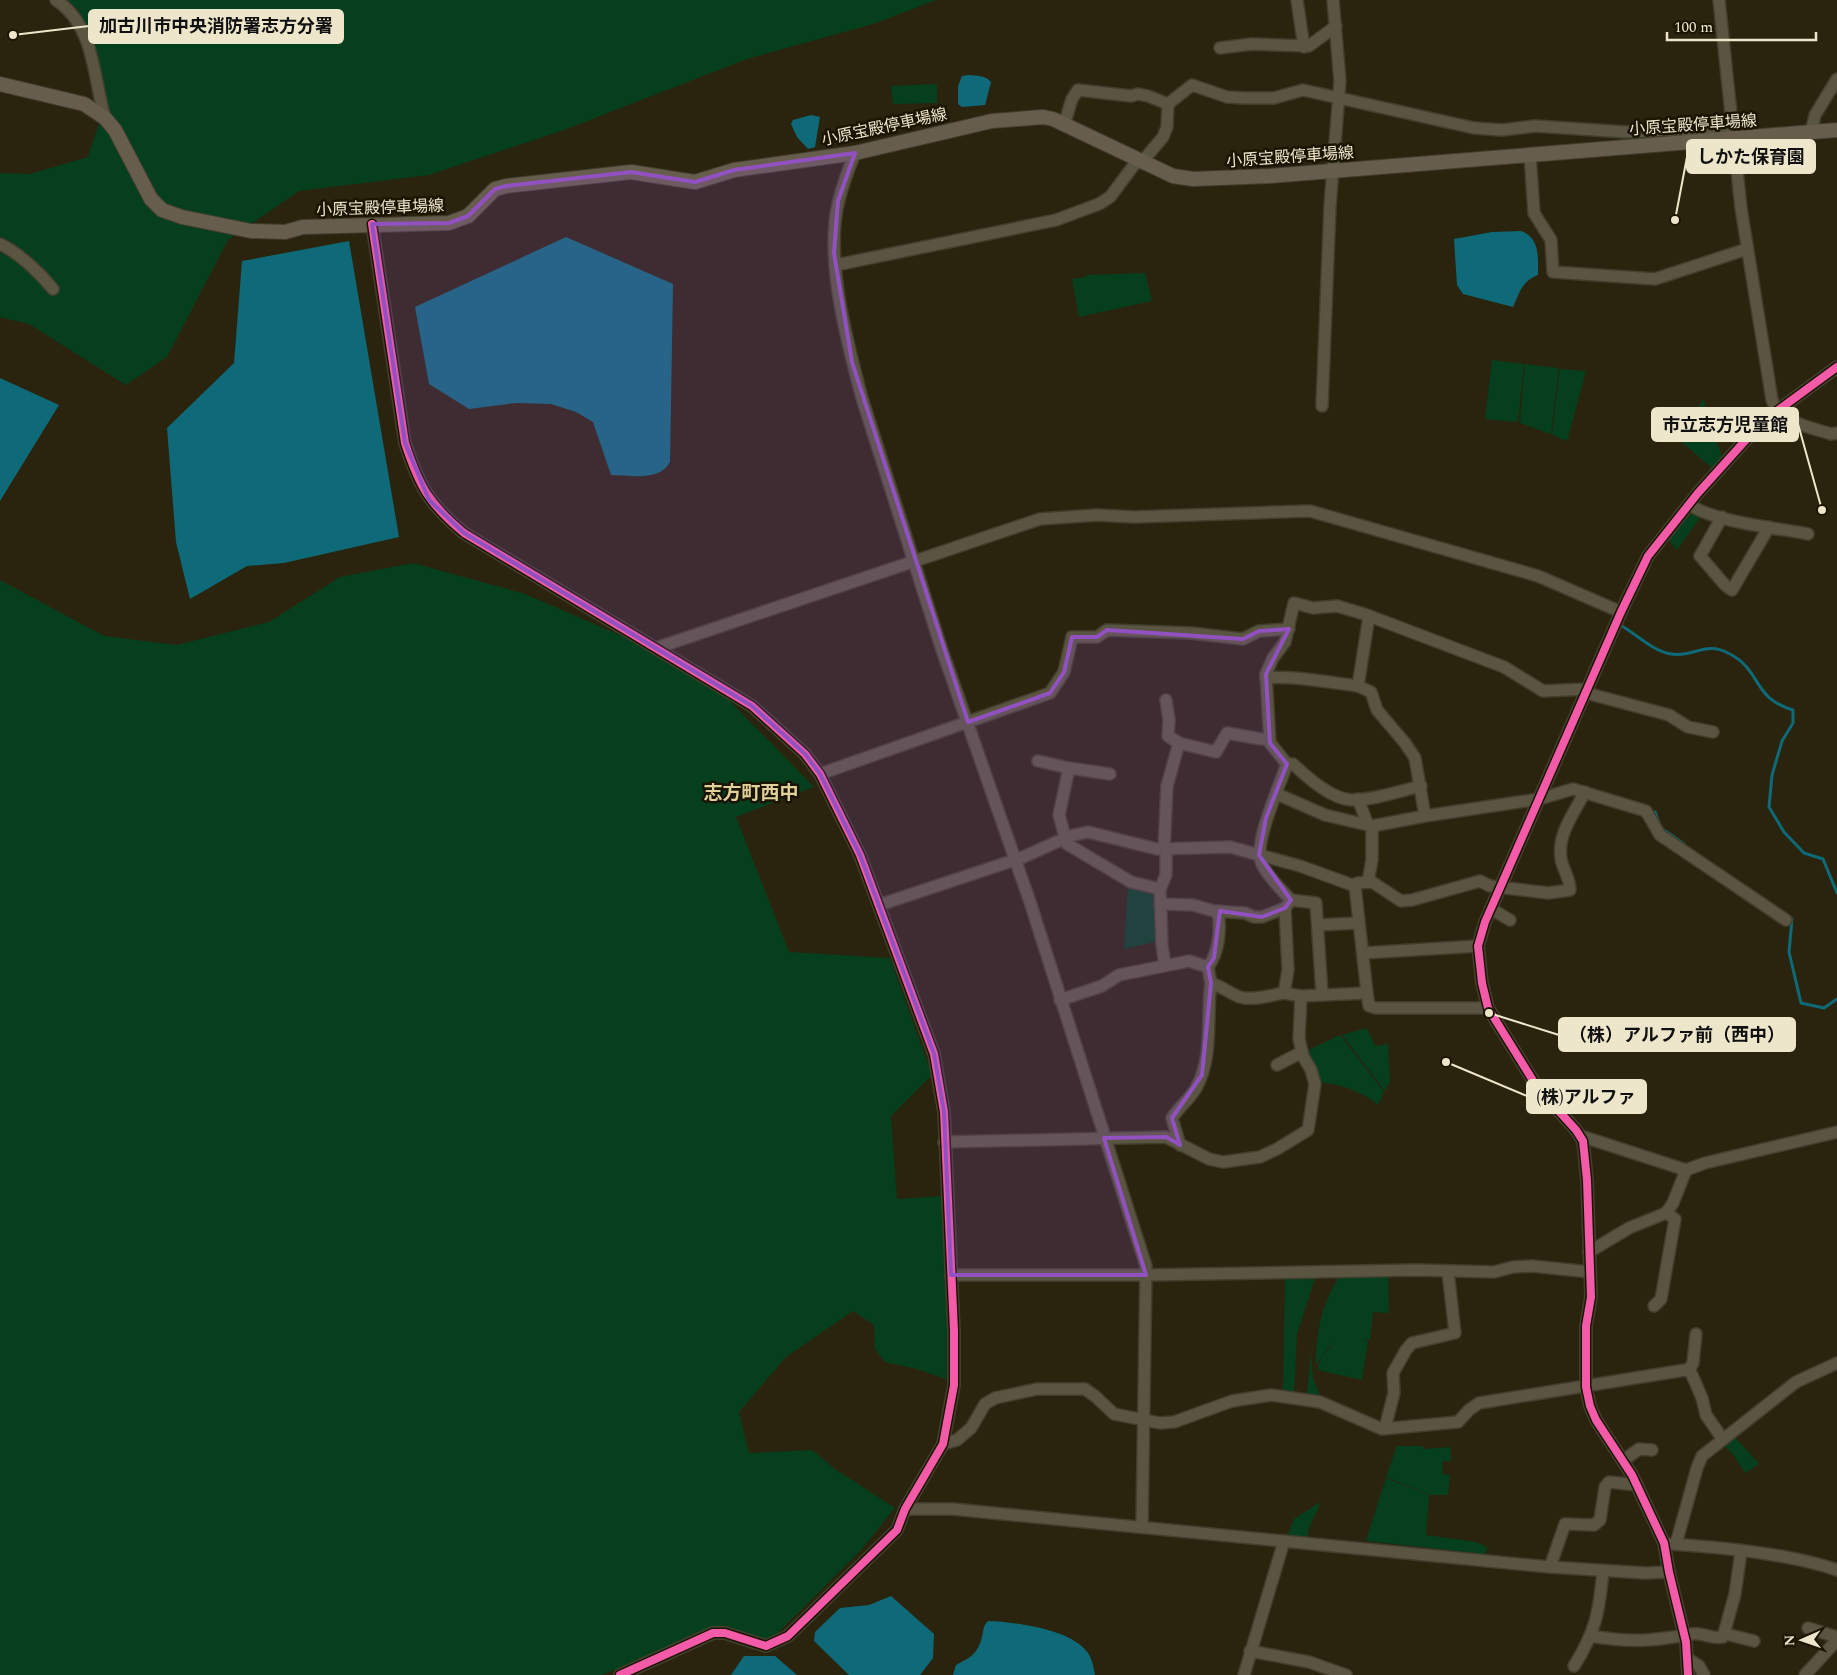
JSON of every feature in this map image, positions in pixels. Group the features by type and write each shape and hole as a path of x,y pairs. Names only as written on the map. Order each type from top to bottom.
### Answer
{"main road":[{"name":"小原宝殿停車場線","path":"0,84 84,104 105,118 116,130 152,199 162,210 182,217 251,231 285,232 303,228 372,224 449,223 468,216 495,189 506,186 631,172 695,182 734,170 855,153 992,121 1043,118 1064,125 1139,162 1173,176 1193,180 1837,130"}],"street":[{"path":"56,0 80,26 88,43 105,118"},
{"path":"1297,0 1304,47"},
{"path":"1322,406 1330,206 1334,170 1337,98 1340,81 1333,0"},
{"path":"1719,0 1733,139 1747,249 1772,400 1776,410 1786,419 1831,434 1837,433"},
{"path":"1220,48 1252,44 1304,47 1311,45 1336,26"},
{"path":"1811,132 1815,115 1837,79"},
{"path":"836,265 1056,220 1099,204 1110,197 1163,137 1167,127 1168,104 1192,85 1227,97 1274,98 1304,90 1474,128 1502,130 1535,126 1626,132 1716,128 1733,139"},
{"path":"1064,125 1072,99 1078,90 1131,96 1138,94 1168,104"},
{"path":"855,153 838,201 835,241 836,265 852,362 864,407 914,561 1014,861 1030,902 1146,1266 1142,1527"},
{"path":"1530,154 1534,213 1551,240 1553,272 1655,278 1747,249"},
{"path":"372,224 405,443 414,472 429,500 444,517 464,533 752,706 805,754 820,774 860,855 934,1054 944,1112 954,1331 954,1385 943,1444 905,1509 897,1530 788,1636 766,1646 725,1633 712,1633 620,1675"},
{"path":"0,244 9,248 46,280 53,289"},
{"path":"1837,367 1762,422 1689,504 1648,556 1621,612 1491,909 1478,946 1482,983 1488,1008 1537,1087 1581,1136 1686,1170 1704,1163 1837,1132"},
{"path":"1689,504 1698,511 1808,534"},
{"path":"656,648 1040,519 1097,515 1134,516 1310,511 1538,576 1621,612"},
{"path":"1722,517 1700,556 1724,585 1732,590 1769,527"},
{"path":"1287,764 1269,739 1266,678 1273,658 1285,642 1294,603 1314,608 1337,606 1369,616 1504,666 1542,691 1587,691 1669,715 1688,727 1713,732"},
{"path":"1358,686 1369,616"},
{"path":"820,774 862,757 1050,693 1064,672 1072,637 1097,637 1107,630 1190,633 1243,639 1259,631 1289,629"},
{"path":"1266,678 1293,676 1306,680 1358,686 1371,692 1377,710 1415,758 1426,816"},
{"path":"1166,700 1169,720 1168,736 1179,743 1216,752 1227,733 1269,739"},
{"path":"1165,965 1160,888 1166,875 1167,786 1179,743"},
{"path":"1038,761 1110,774"},
{"path":"1287,764 1293,764 1308,777 1335,795 1343,798 1358,799 1421,786"},
{"path":"1284,994 1288,970 1288,904 1262,864 1259,855 1266,818 1277,794 1287,764"},
{"path":"1069,768 1059,815 1067,844 1131,882 1160,888"},
{"path":"1277,794 1326,814 1370,826 1539,799 1573,789 1646,811 1660,835 1786,920"},
{"path":"1355,886 1358,883 1372,882 1401,901 1412,900 1480,881 1501,887 1548,893 1570,890 1568,876 1561,860 1561,842 1564,830 1585,792"},
{"path":"1358,799 1370,826 1372,860 1368,882"},
{"path":"879,905 1014,861 1065,838 1088,832 1147,847 1165,849 1230,848 1300,866 1355,886"},
{"path":"1355,886 1369,1006 1376,1008 1488,1008"},
{"path":"1160,904 1193,905 1218,911 1262,917 1288,904 1316,903 1322,994"},
{"path":"1491,909 1510,920"},
{"path":"1180,1145 1172,1118 1182,1103 1190,1097 1202,1075 1208,1038 1211,983 1208,967 1214,958 1218,941 1218,911"},
{"path":"1318,924 1358,923"},
{"path":"1363,953 1478,946"},
{"path":"1060,1000 1102,986 1119,975 1189,960 1208,967"},
{"path":"1211,983 1238,997 1249,998 1284,994 1301,996 1367,993"},
{"path":"944,1142 1166,1137 1209,1160 1223,1162 1260,1157 1305,1134 1308,1130 1314,1084 1311,1070 1302,1052 1299,1039 1301,996"},
{"path":"1278,1065 1302,1052"},
{"path":"1581,1136 1587,1180 1591,1297 1586,1326 1586,1387 1590,1406 1596,1420 1624,1460 1670,1544"},
{"path":"1589,1252 1629,1228 1666,1212 1674,1203 1686,1170"},
{"path":"1654,1306 1661,1299 1674,1219 1666,1212"},
{"path":"951,1275 1146,1275 1337,1271 1494,1272 1513,1267 1532,1266 1590,1272"},
{"path":"1385,1428 1394,1393 1394,1373 1406,1350 1412,1343 1455,1333 1448,1272"},
{"path":"1689,1370 1693,1363 1696,1334"},
{"path":"1688,1675 1685,1637 1669,1572 1670,1544 1702,1456 1722,1438 1796,1382 1837,1363"},
{"path":"943,1444 957,1440 971,1428 985,1404 995,1398 1037,1389 1085,1390 1096,1397 1114,1414 1145,1422 1174,1422 1232,1401 1271,1395 1320,1402 1385,1428 1458,1422 1468,1410 1479,1403 1506,1397 1586,1387 1658,1373 1689,1370"},
{"path":"1689,1370 1702,1398 1706,1415 1722,1438"},
{"path":"1624,1460 1639,1449 1652,1450"},
{"path":"1550,1567 1565,1524 1594,1525 1600,1520 1605,1487 1609,1482 1637,1485"},
{"path":"905,1509 952,1509 1550,1567 1603,1571 1669,1572"},
{"path":"1244,1675 1284,1541"},
{"path":"1670,1544 1741,1552 1798,1561 1837,1570"},
{"path":"1591,1636 1633,1642 1685,1637 1694,1634 1721,1638 1726,1634 1735,1594 1741,1552"},
{"path":"1574,1666 1591,1636 1600,1605 1603,1571"},
{"path":"1805,1675 1837,1638 1808,1628"},
{"path":"1726,1634 1754,1641"},
{"path":"1250,1651 1309,1662 1346,1675"},
{"path":"1688,1658 1699,1666 1704,1675"}],"highlighted area":[{"path":"855,153 838,201 834,253 852,362 968,722 1050,693 1064,672 1072,637 1097,637 1107,630 1243,639 1259,631 1289,629 1266,674 1270,743 1287,764 1266,818 1259,855 1291,900 1285,908 1262,917 1220,911 1214,958 1208,967 1211,983 1202,1075 1172,1118 1180,1145 1166,1137 1104,1138 1146,1275 951,1275 944,1112 934,1054 860,855 820,774 805,754 752,706 464,533 429,500 405,443 372,224 449,223 468,216 495,189 506,186 631,172 695,182 734,170"}],"green space":[{"path":"64,0 936,0 873,24 747,59 564,130 429,175 299,191 228,240 167,357 126,385 29,324 0,317 0,173 30,174 88,157 107,100 91,33 77,8"},
{"path":"937,84 937,103 893,104 891,86"},
{"path":"1145,273 1152,301 1079,317 1072,279 1087,275"},
{"path":"1492,360 1524,364 1518,422 1485,419"},
{"path":"1525,364 1559,368 1551,434 1520,423"},
{"path":"1560,369 1586,371 1567,441 1552,435"},
{"path":"1704,399 1708,421 1722,456 1712,468 1676,437"},
{"path":"1691,513 1701,516 1677,550 1667,537 1687,514 1688,517 1691,516"},
{"path":"413,563 525,594 638,643 724,695 814,787 736,817 789,952 890,958 932,1075 891,1116 897,1199 943,1196 952,1381 917,1369 885,1362 875,1349 874,1325 853,1311 786,1357 739,1412 749,1453 812,1450 835,1469 895,1508 860,1551 770,1641 713,1627 602,1675 0,1675 0,580 104,636 177,645 269,622 340,577"},
{"path":"1128,884 1158,890 1159,941 1124,949"},
{"path":"1367,1028 1375,1046 1388,1044 1390,1082 1385,1091 1342,1035"},
{"path":"1340,1035 1384,1092 1378,1105 1350,1089 1333,1084 1318,1083 1304,1052"},
{"path":"1342,1273 1388,1273 1389,1313 1373,1312 1370,1340 1360,1339 1368,1341 1362,1380 1318,1370 1324,1355 1338,1342 1328,1348 1316,1365 1317,1340 1325,1305"},
{"path":"1315,1278 1297,1334 1294,1392 1283,1390 1285,1279"},
{"path":"1311,1353 1313,1378 1320,1396 1307,1393"},
{"path":"1733,1435 1759,1464 1745,1473 1733,1454 1722,1443"},
{"path":"1397,1446 1423,1446 1424,1449 1451,1447 1451,1461 1443,1461 1442,1474 1450,1475 1448,1495 1430,1495 1386,1477"},
{"path":"1386,1478 1429,1495 1426,1535 1476,1542 1487,1547 1486,1554 1366,1541"},
{"path":"1320,1502 1309,1527 1307,1538 1288,1535 1294,1519"}],"water":[{"path":"962,76 984,77 991,82 985,105 962,107 958,104 958,86"},
{"path":"811,115 820,117 815,147 808,149 797,137 791,124 793,120"},
{"path":"1521,231 1532,238 1535,243 1538,255 1538,275 1528,280 1513,307 1463,294 1457,285 1454,239 1492,232"},
{"path":"566,237 673,284 670,462 665,468 652,475 611,475 593,422 576,412 551,404 516,403 469,409 429,384 415,307"},
{"path":"349,241 399,537 284,563 247,566 190,599 176,542 167,428 234,363 242,261"},
{"path":"0,378 59,405 0,501"},
{"path":"891,1596 934,1634 933,1658 920,1675 849,1675 814,1641 815,1632 840,1608 869,1605"},
{"path":"988,1621 1042,1628 1069,1638 1088,1653 1095,1675 953,1675 956,1665 975,1653 984,1626"},
{"path":"744,1656 775,1656 797,1675 731,1675"}],"waterway":[{"path":"1622,626 1652,646 1671,654 1679,655 1706,649 1721,650 1730,654 1748,668 1770,699 1793,710 1793,723 1782,741 1772,775 1769,807 1784,832 1804,853 1823,859 1837,893"},
{"path":"1655,812 1661,828 1684,844"},
{"path":"1789,917 1792,919 1789,952 1801,1003 1824,1008 1837,999"}],"cycle path":[{"path":"372,224 405,443 415,471 427,493 442,513 464,533 752,706 805,754 820,774 860,855 934,1054 944,1112 954,1331 954,1385 943,1444 905,1509 897,1530 788,1636 766,1646 725,1633 713,1633 620,1675"},
{"path":"1688,1675 1686,1642 1664,1543 1632,1475 1596,1420 1590,1406 1586,1387 1586,1326 1591,1297 1587,1180 1583,1141 1576,1130 1537,1087 1488,1008 1482,983 1478,946 1485,922 1621,612 1648,556 1698,493 1762,422 1837,367"}],"place":[{"name":"加古川市中央消防署志方分署","path":"13,35"},
{"name":"しかた保育園","path":"1675,220"},
{"name":"市立志方児童館","path":"1822,510"},
{"name":"（株）アルファ前（西中）","path":"1489,1013"},
{"name":"(株)アルファ","path":"1446,1062"}],"district":[{"name":"志方町西中","path":"751,792"}]}
